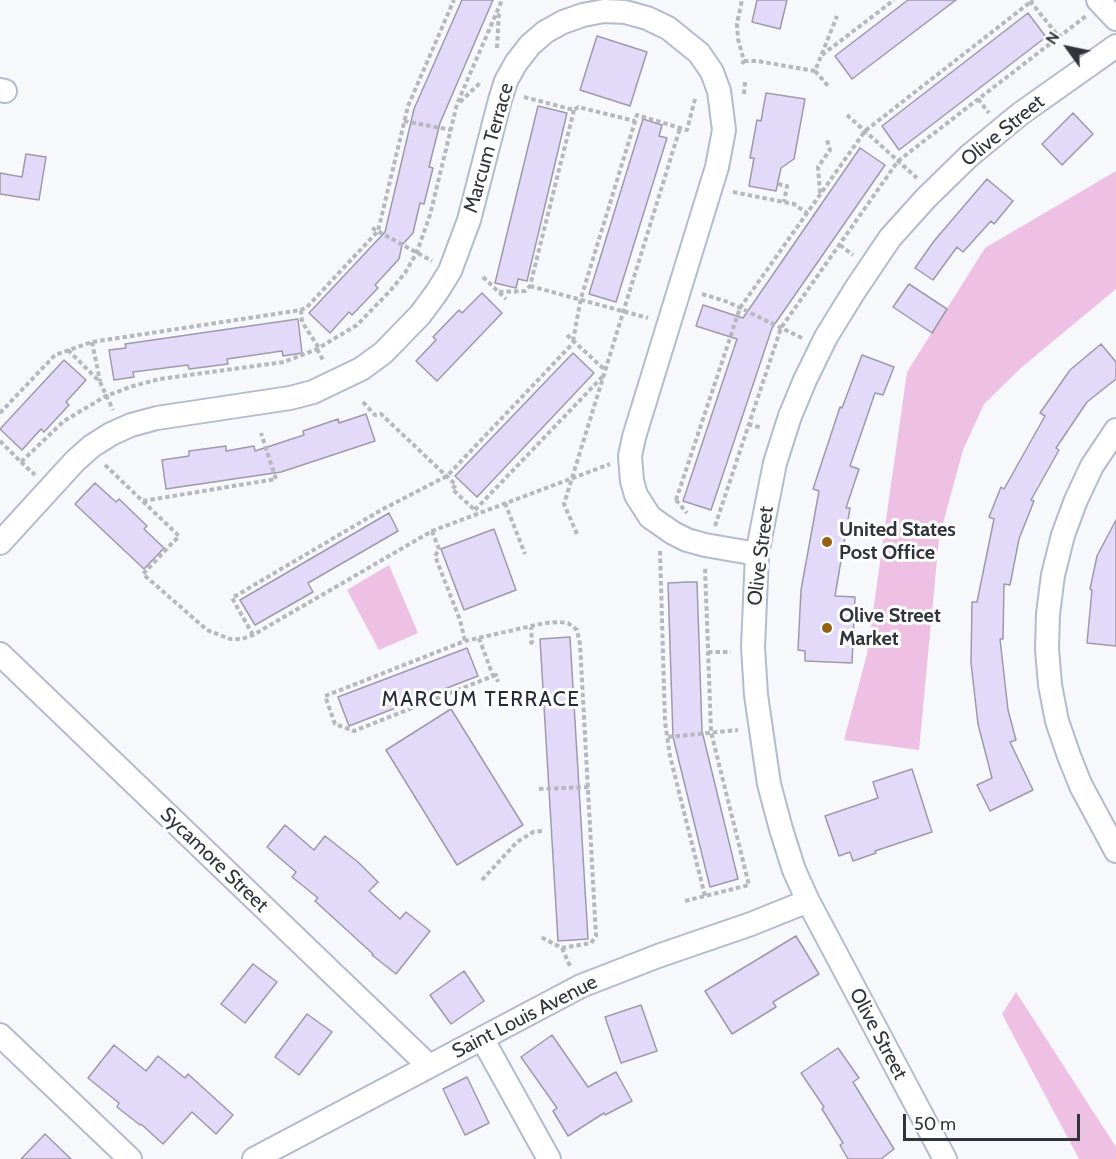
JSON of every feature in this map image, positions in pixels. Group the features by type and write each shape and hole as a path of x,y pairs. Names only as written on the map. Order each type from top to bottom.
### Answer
{"street":[{"path":"1098,0 1116,19"},
{"name":"Marcum Terrace","path":"0,543 53,484 92,446 131,425 157,418 290,398 313,392 361,369 383,353 420,315 450,271 469,220 502,92 516,63 537,39 563,22 604,11 625,12 647,18 668,28 699,53 712,72 719,91 724,130 717,167 634,437 630,456 632,481 636,495 650,517 673,533 705,545 757,554"},
{"name":"Olive Street","path":"945,1159 808,901 794,870 781,829 769,784 756,695 753,647 757,554 775,463 790,416 805,380 831,328 890,238 926,198 969,156 1020,114 1116,46"},
{"path":"1116,430 1092,466 1063,535 1053,574 1047,649 1050,685 1057,721 1081,786 1116,851"},
{"name":"Sycamore Street","path":"0,654 429,1066"},
{"name":"Saint Louis Avenue","path":"254,1159 581,986 658,956 752,924 808,901"},
{"path":"0,1035 130,1159"},
{"path":"482,1038 549,1159"}],"path":[{"path":"0,413 55,355 68,350 92,342 301,310 307,307 378,231 408,106 454,0"},
{"path":"21,462 64,422 106,396 160,379 284,362 319,351 374,309 405,273 417,252 430,215 457,104 502,0"},
{"path":"742,0 737,29 743,62 758,61 815,71 830,88"},
{"path":"822,56 894,0"},
{"path":"676,500 740,308 865,131 1031,1 1059,37"},
{"path":"497,55 499,7"},
{"path":"815,71 837,16"},
{"path":"457,104 489,74"},
{"path":"744,96 745,82"},
{"path":"253,635 232,597 383,508 447,476 574,341 581,298 637,115 687,130 696,95"},
{"path":"522,97 574,110 578,108 635,121"},
{"path":"978,99 991,115"},
{"path":"499,292 525,291 530,286 574,110"},
{"path":"847,116 920,180"},
{"path":"404,121 451,130"},
{"path":"577,534 564,504 680,128"},
{"path":"820,194 818,167 830,150 827,140"},
{"path":"778,184 787,186 784,202"},
{"path":"726,191 794,204 807,213"},
{"path":"372,228 435,262"},
{"path":"840,244 857,257"},
{"path":"483,277 506,299"},
{"path":"530,286 581,298 653,320"},
{"path":"698,293 740,308 806,340"},
{"path":"301,310 302,322 319,351"},
{"path":"567,335 604,373"},
{"path":"92,342 100,382 114,412"},
{"path":"68,350 100,382"},
{"path":"477,512 604,373"},
{"path":"363,402 375,415 381,414 447,476 456,485 452,489 477,512"},
{"path":"748,424 768,430"},
{"path":"142,501 276,479 261,433"},
{"path":"0,441 33,473"},
{"path":"104,465 179,536 143,574 207,630 230,639 242,639 253,635 432,531 611,463"},
{"path":"505,503 525,554"},
{"path":"432,531 439,549 435,556 460,620 465,641"},
{"path":"661,547 665,711 670,756 705,896"},
{"path":"685,901 749,885 711,732 705,563"},
{"path":"493,676 354,731 335,724 325,696 465,641 559,622 568,623 577,630 580,644 589,787 596,936 591,943 562,948"},
{"path":"530,644 532,642 531,627"},
{"path":"479,638 493,676 496,675 498,682"},
{"path":"708,652 735,652"},
{"path":"668,737 742,730"},
{"path":"539,789 589,787"},
{"path":"482,880 517,842 533,832 542,831"},
{"path":"541,937 562,948 571,967"}],"shaded area":[{"path":"1116,171 1116,289 1022,367 984,404 963,450 939,538 919,750 844,740 867,654 907,372 985,248"},
{"path":"389,565 418,633 379,650 347,590"},
{"path":"1016,992 1116,1147 1116,1159 1079,1159 1002,1014"}],"building":[{"path":"462,0 493,0 440,123 429,167 433,168 424,204 420,203 413,233 402,245 399,259 375,285 378,288 352,315 349,312 330,333 309,313 385,232 414,109"},
{"path":"757,0 787,0 780,29 752,22"},
{"path":"908,0 956,0 852,79 835,56"},
{"path":"1028,13 1046,37 899,150 882,126"},
{"path":"597,36 647,52 630,106 580,90"},
{"path":"766,93 805,99 794,159 781,168 776,191 749,186 754,158 750,158 757,120 761,121"},
{"path":"538,106 567,113 527,281 518,279 516,288 495,283"},
{"path":"1073,113 1093,134 1062,165 1042,144"},
{"path":"643,119 662,125 659,136 667,138 616,302 589,294"},
{"path":"860,148 885,165 772,328 711,510 683,501 737,339 696,326 703,305 743,318"},
{"path":"26,154 46,157 39,200 0,194 0,173 22,177"},
{"path":"987,179 1013,201 994,224 991,221 963,252 957,247 933,280 915,268 934,241"},
{"path":"909,284 947,309 932,333 893,307"},
{"path":"482,293 502,313 437,381 416,361 436,340 433,337 459,310 462,313"},
{"path":"298,319 302,353 283,356 282,351 227,359 228,364 189,369 188,365 133,372 134,377 114,380 109,350 126,348 125,344"},
{"path":"1101,344 1116,362 1116,379 1087,402 1056,448 1059,450 1031,500 1034,501 1019,539 1010,585 1004,584 1003,639 1000,639 1008,710 1016,740 1010,742 1033,790 990,811 977,785 992,778 978,724 971,663 972,602 977,602 994,519 989,517 1001,487 1004,489 1045,416 1040,413 1070,370"},
{"path":"573,353 594,373 477,497 455,476"},
{"path":"862,355 894,367 883,395 875,393 850,466 859,469 846,508 850,508 835,596 855,597 852,663 805,661 805,651 798,650 801,590 819,491 813,489 840,407 842,408"},
{"path":"64,360 86,380 66,402 69,405 44,432 41,429 22,450 0,429"},
{"path":"366,414 375,441 281,472 166,489 162,460 189,456 189,451 226,446 226,451 254,446 255,451 304,435 303,431 338,419 339,423"},
{"path":"95,483 116,502 119,499 147,526 144,529 164,548 144,569 75,504"},
{"path":"389,513 398,531 308,583 313,592 255,625 240,600"},
{"path":"1116,520 1116,646 1087,643 1092,590 1090,589 1097,556"},
{"path":"494,529 516,590 464,610 441,549"},
{"path":"697,582 702,731 738,879 710,887 673,737 668,583"},
{"path":"570,637 588,939 558,941 540,639"},
{"path":"467,648 478,676 349,726 338,697"},
{"path":"451,709 523,825 457,865 386,750"},
{"path":"912,769 932,832 875,851 876,853 853,861 850,852 839,856 825,816 878,798 873,782"},
{"path":"285,825 314,850 325,836 358,862 378,882 369,891 400,919 406,912 430,931 396,974 372,955 315,901 318,898 292,877 296,872 267,847"},
{"path":"796,936 819,974 773,1002 776,1007 732,1034 705,991"},
{"path":"253,964 277,982 245,1023 221,1004"},
{"path":"464,971 484,1001 451,1024 430,995"},
{"path":"641,1005 657,1051 621,1063 605,1017"},
{"path":"307,1014 332,1032 299,1075 275,1057"},
{"path":"552,1035 588,1087 616,1072 632,1101 605,1115 604,1113 568,1136 553,1111 557,1108 521,1057"},
{"path":"114,1045 146,1071 158,1056 185,1078 188,1074 233,1115 216,1134 192,1112 163,1144 117,1107 119,1103 88,1078"},
{"path":"838,1048 859,1078 853,1082 894,1149 881,1159 848,1159 840,1145 843,1143 822,1109 824,1107 801,1073"},
{"path":"467,1077 489,1123 465,1135 443,1089"},
{"path":"45,1134 71,1159 21,1159"}],"place":[{"name":"United States Post Office","path":"827,542"},
{"name":"Olive Street Market","path":"827,628"}],"district":[{"name":"MARCUM TERRACE","path":"481,700"}]}
